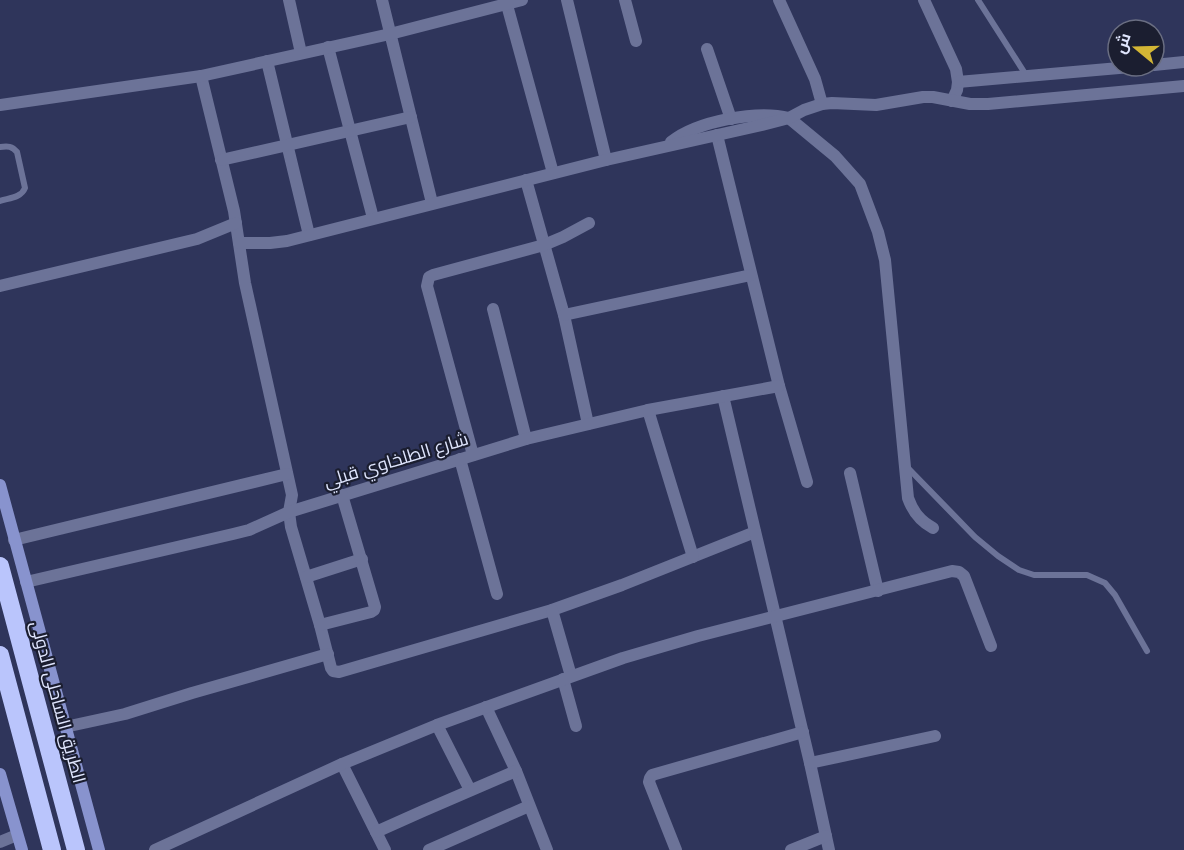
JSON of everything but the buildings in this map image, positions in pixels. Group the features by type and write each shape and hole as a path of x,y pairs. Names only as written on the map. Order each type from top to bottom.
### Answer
{"highway":[{"name":"الطريق الساحلى الدولى","path":"0,566 76,850"},
{"path":"0,655 52,850"}],"street":[{"path":"289,0 301,53"},
{"path":"382,0 432,203"},
{"path":"0,105 201,76 390,34 522,0"},
{"path":"567,0 606,160"},
{"path":"625,0 636,41"},
{"path":"779,0 815,78 822,104"},
{"path":"924,0 956,69 957,90 952,101"},
{"path":"507,5 553,173"},
{"path":"328,47 373,218"},
{"path":"707,49 731,119"},
{"path":"267,61 309,235"},
{"path":"1166,64 1184,62"},
{"path":"958,82 1106,69"},
{"path":"201,76 236,223 245,283 292,495 289,512 291,527 333,671 339,672 552,610 755,532"},
{"path":"239,243 279,242 309,235 606,160 789,118 822,104 876,105 933,97 969,104 988,104 1184,86"},
{"path":"667,146 691,130 731,119 764,115 781,116 789,118 835,156 860,184 878,232 885,260 908,498 917,516 933,528"},
{"path":"221,160 411,117"},
{"path":"717,135 751,275 807,482"},
{"path":"526,180 564,315 588,424"},
{"path":"0,286 197,239 236,223"},
{"path":"473,455 428,281 433,275 544,245 589,223"},
{"path":"564,315 751,275"},
{"path":"493,309 526,439"},
{"name":"شارع الطلخاوي قبلي","path":"26,582 249,530 289,512 526,439 648,410 780,386"},
{"path":"723,396 829,850"},
{"path":"648,410 693,557"},
{"path":"460,459 497,594"},
{"path":"850,473 878,591"},
{"path":"14,540 287,474"},
{"path":"0,485 99,850"},
{"path":"320,625 374,610 375,603 342,495"},
{"path":"306,577 362,559"},
{"path":"155,850 342,764 437,725 567,677 659,646 952,571 964,576 991,646"},
{"path":"552,610 576,726"},
{"path":"65,727 125,714 328,654"},
{"path":"486,707 516,771 548,850"},
{"path":"437,725 470,790"},
{"path":"676,850 650,782 652,775 803,732"},
{"path":"810,763 935,736"},
{"path":"342,764 386,850"},
{"path":"376,832 516,771"},
{"path":"0,774 22,850"},
{"path":"429,850 529,806"},
{"path":"0,842 18,835"},
{"path":"791,850 826,836"}],"lane":[{"path":"978,0 1027,77"},
{"path":"0,147 9,146 17,152 25,188 20,195 0,201"},
{"path":"905,464 975,537 1019,570 1034,575 1088,575 1105,583 1115,595 1148,651"}]}
